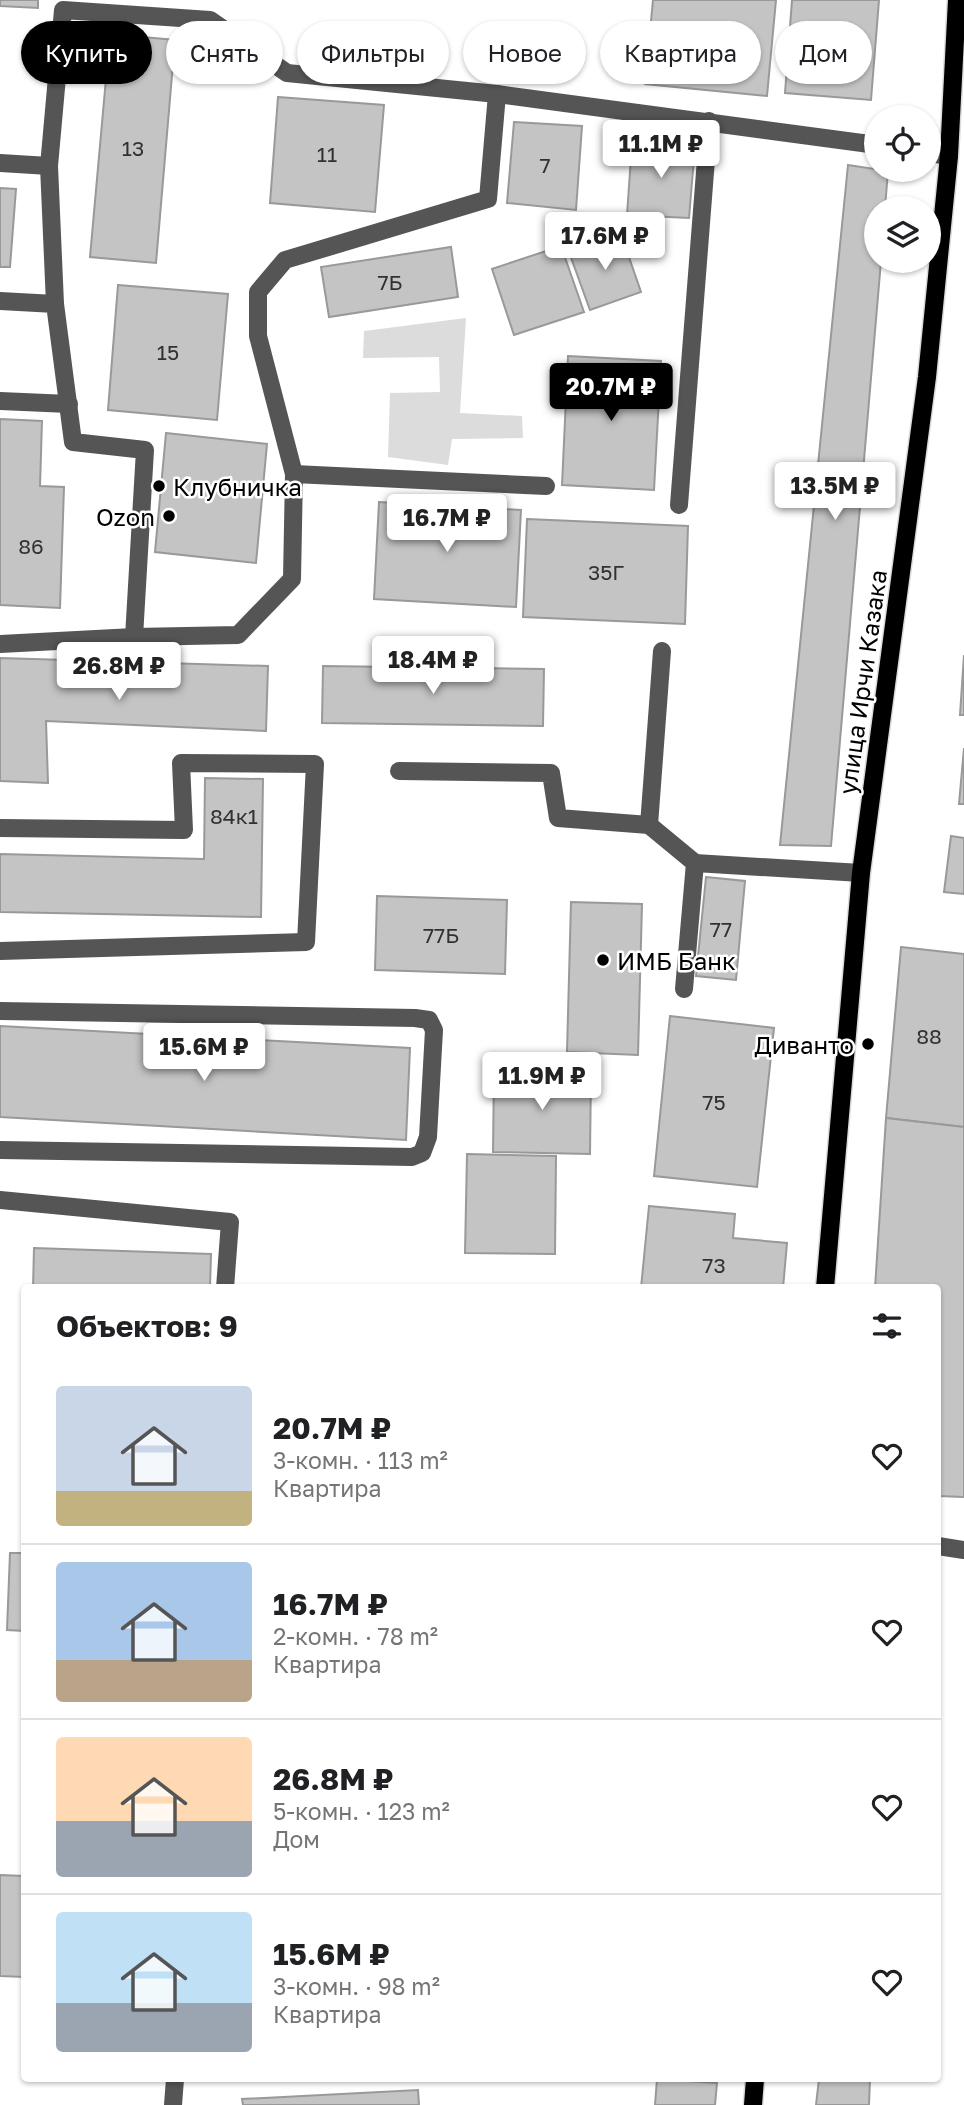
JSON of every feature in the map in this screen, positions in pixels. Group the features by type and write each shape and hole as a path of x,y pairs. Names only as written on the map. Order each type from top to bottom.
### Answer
{"main road":[{"name":"улица Ирчи Казака","path":"825,1284 861,873 927,377 949,156 957,0"},
{"path":"753,2105 755,2082"}],"street":[{"path":"134,637 145,450 73,442 55,304 49,166 62,5 210,20 287,73 497,94 864,143"},
{"path":"0,644 238,635 292,579 294,474 258,336 258,292 285,260 488,199 497,94"},
{"path":"679,505 709,121"},
{"path":"941,155 949,156"},
{"path":"0,163 49,166"},
{"path":"0,301 55,304"},
{"path":"0,401 69,404"},
{"path":"294,474 546,486"},
{"path":"649,825 662,651"},
{"path":"0,828 184,830 181,763 315,764 306,942 0,951"},
{"path":"399,771 551,773 558,818 649,825 695,863 861,873"},
{"path":"684,989 695,863"},
{"path":"0,1011 415,1018 429,1020 433,1030 428,1137 422,1153 412,1157 0,1150"},
{"path":"0,1200 230,1222 225,1284"},
{"path":"941,1546 964,1550"},
{"path":"173,2105 175,2082"}],"shaded area":[{"path":"466,318 460,413 522,416 523,438 452,439 448,465 388,457 390,393 440,392 439,357 363,358 364,331"}],"building":[{"path":"0,0 38,0 38,8 0,6"},
{"path":"653,0 776,0 767,96 645,84 761,84 761,21 651,21"},
{"path":"792,0 879,0 871,100 785,93 786,84 872,84 872,21 790,21"},
{"path":"152,38 166,39 166,84 171,84 156,263 90,257 106,84 152,84"},
{"path":"278,97 384,105 375,212 270,203"},
{"path":"514,122 582,126 576,210 507,203"},
{"path":"632,143 695,146 689,218 627,215"},
{"path":"848,165 864,167 864,182 887,182 886,196 864,196 864,273 880,273 831,846 780,845"},
{"path":"0,188 16,189 10,267 0,267"},
{"path":"621,234 641,292 590,310 569,252"},
{"path":"561,246 584,312 514,335 492,269"},
{"path":"451,247 458,297 329,317 321,267"},
{"path":"118,285 228,294 217,420 108,410"},
{"path":"568,356 661,361 654,490 562,485"},
{"path":"0,419 42,421 40,486 64,487 60,608 0,605"},
{"path":"166,433 267,444 256,563 155,552"},
{"path":"379,502 521,510 516,607 374,599"},
{"path":"527,519 688,526 685,624 523,617"},
{"path":"964,655 964,715 960,715"},
{"path":"0,658 268,666 266,731 46,721 48,783 0,781"},
{"path":"323,666 544,669 543,726 322,723"},
{"path":"964,748 964,804 959,804"},
{"path":"205,778 263,779 261,917 0,912 0,854 204,859"},
{"path":"951,836 964,838 964,894 944,892"},
{"path":"706,877 745,881 736,980 696,976"},
{"path":"377,896 507,900 505,974 375,970"},
{"path":"571,902 642,904 638,1055 567,1052"},
{"path":"901,947 964,954 964,1127 886,1118"},
{"path":"670,1016 774,1028 757,1187 654,1176"},
{"path":"0,1026 410,1048 406,1140 0,1117"},
{"path":"494,1071 591,1073 590,1154 493,1152"},
{"path":"886,1118 964,1127 964,1497 941,1496 941,1284 875,1284"},
{"path":"467,1154 556,1156 555,1254 465,1253"},
{"path":"649,1206 735,1214 733,1238 787,1243 783,1284 641,1284"},
{"path":"34,1248 211,1254 210,1284 33,1284"},
{"path":"10,1553 21,1553 21,1631 7,1630"},
{"path":"0,1875 21,1876 21,1977 0,1976"},
{"path":"657,2082 717,2083 715,2105 655,2105"},
{"path":"819,2082 870,2082 869,2105 816,2105"},
{"path":"418,2090 419,2105 243,2105 242,2099"}],"place":[{"name":"Клубничка","path":"159,486"},
{"name":"Ozon","path":"169,516"},
{"name":"ИМБ Банк","path":"603,960"},
{"name":"Диванто","path":"868,1044"}]}
